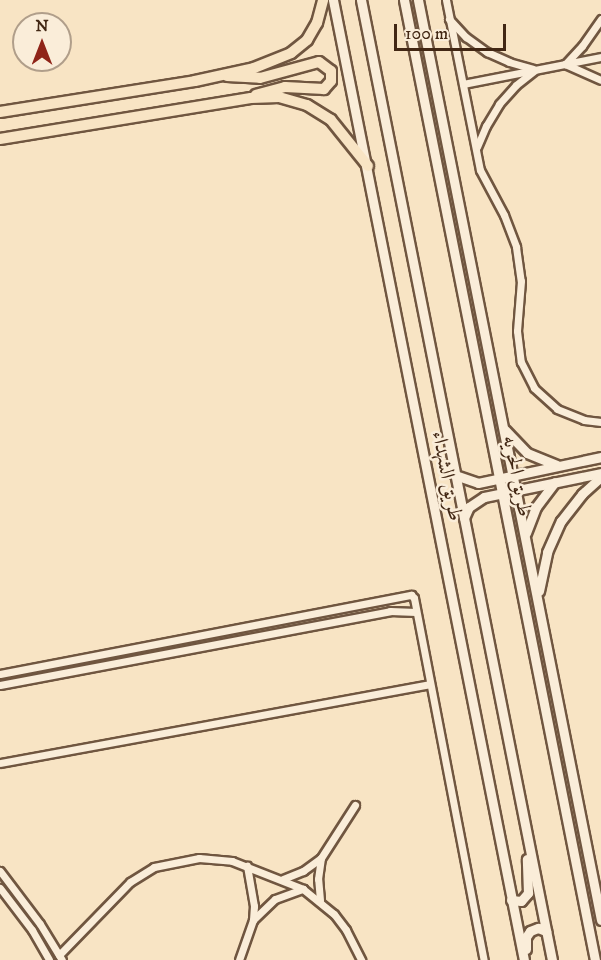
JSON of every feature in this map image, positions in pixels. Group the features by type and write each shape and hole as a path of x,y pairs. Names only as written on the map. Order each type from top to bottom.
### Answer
{"main road":[{"path":"0,112 225,75 282,57 300,47 317,23 323,0"},
{"path":"225,75 260,78 319,62 331,71 331,81 324,89 278,87 250,98"},
{"path":"0,139 250,98 279,97 320,111 342,130 368,166"}],"street":[{"name":"طريق الشهداء","path":"333,0 368,166 511,900 526,960"},
{"name":"طريق الشهداء","path":"362,0 552,960"},
{"name":"طريق الحريه","path":"404,0 595,960"},
{"name":"طريق الحريه","path":"418,0 601,920"},
{"path":"446,0 484,180 504,215 516,247 521,281 517,347 526,376 534,388 557,409 584,420 601,422"},
{"path":"565,64 582,46 601,19"},
{"path":"449,20 466,37 487,52 509,62 536,70"},
{"path":"463,84 601,57"},
{"path":"565,64 601,80"},
{"path":"477,150 486,126 499,104 516,85 536,70"},
{"path":"504,429 527,453 559,465"},
{"path":"455,475 478,483 601,457"},
{"path":"464,518 478,500 555,482 601,475"},
{"path":"538,602 542,568 553,536 571,507 601,475"},
{"path":"525,536 536,507 555,482"},
{"path":"0,674 409,595 414,598 484,960"},
{"path":"0,685 390,611 416,612"},
{"path":"0,764 430,684"},
{"path":"283,879 321,858 355,805"},
{"path":"511,900 521,901 528,893 527,860 530,852"},
{"path":"0,871 21,897 60,958 119,892 154,867 199,858 216,859 247,866 303,889 320,900 346,930 361,960"},
{"path":"320,900 318,879 321,858"},
{"path":"239,960 253,920 254,892 247,866"},
{"path":"0,888 32,930 49,960"},
{"path":"253,920 275,899 303,889"},
{"path":"526,960 528,934 538,928 546,931"}]}
